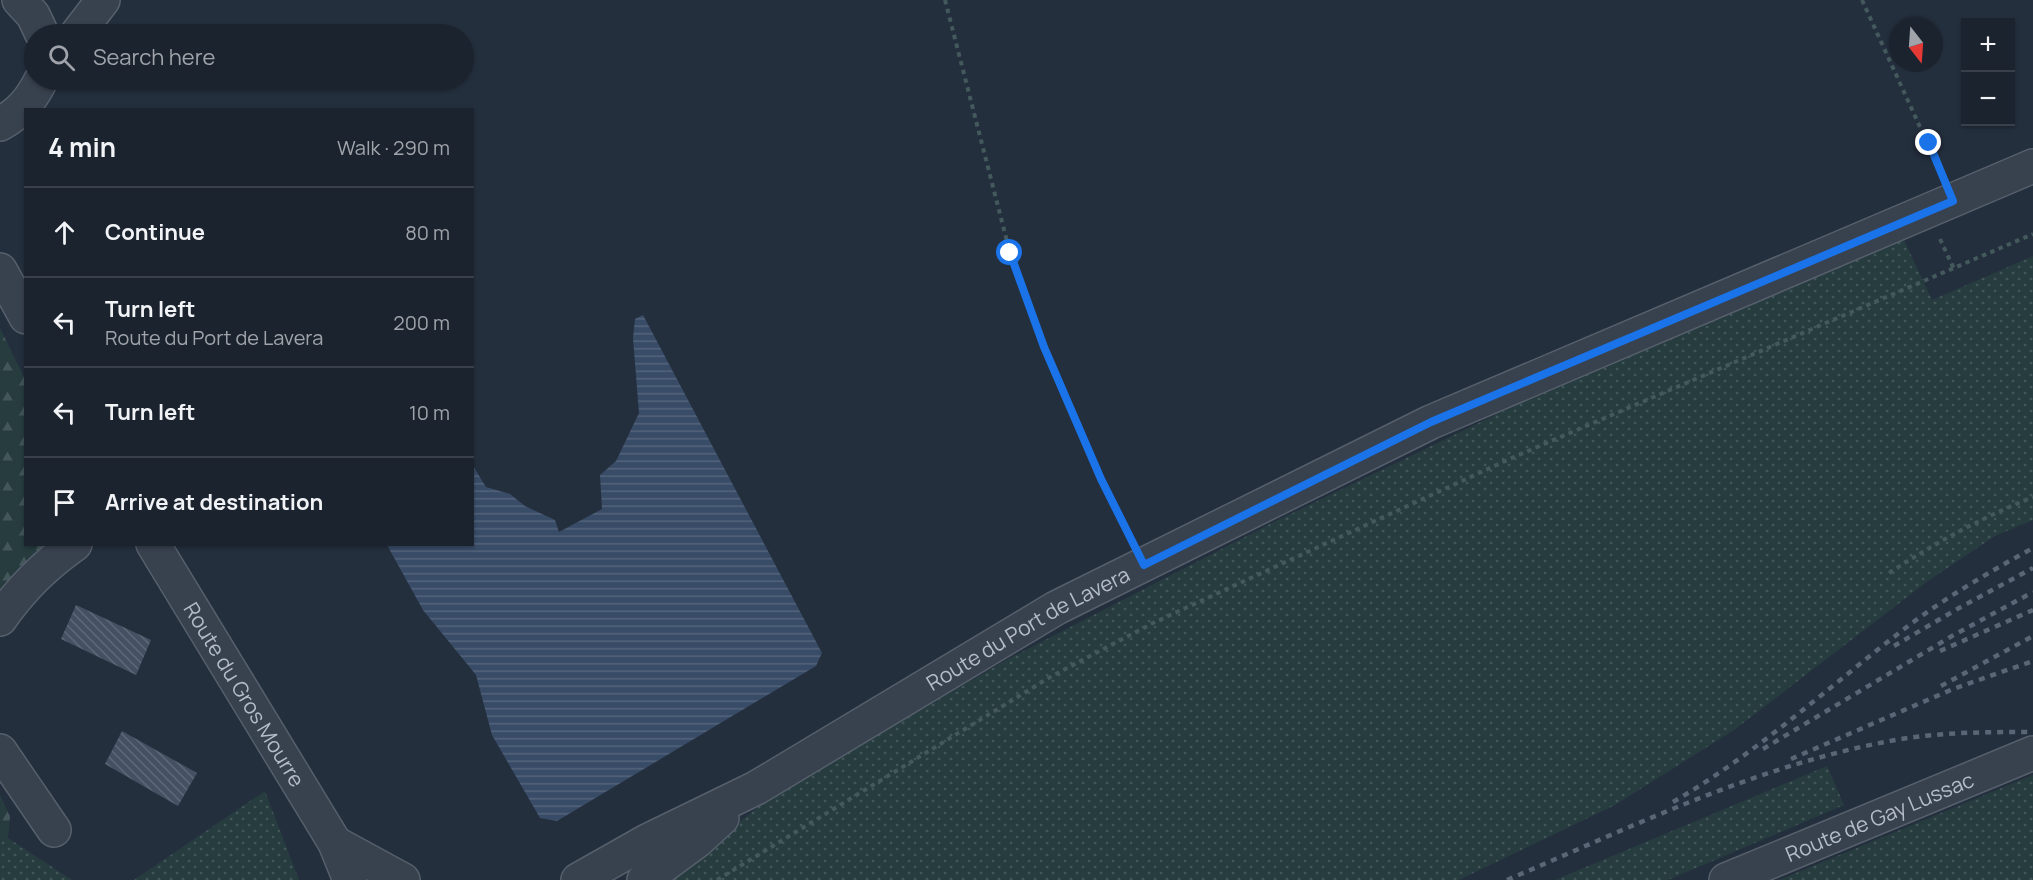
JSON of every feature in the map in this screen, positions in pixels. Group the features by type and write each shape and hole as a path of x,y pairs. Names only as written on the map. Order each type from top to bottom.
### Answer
{"street":[{"path":"19,0 33,15 37,24"},
{"path":"85,24 103,0"},
{"path":"0,124 16,115 31,99 36,90"},
{"name":"Route du Port de Lavera","path":"578,880 648,841 756,788 1056,608 1431,422 2033,166"},
{"path":"0,270 24,313"},
{"path":"0,619 18,592 52,560 72,546"},
{"name":"Route du Gros Mourre","path":"154,546 335,843 350,880"},
{"path":"0,751 54,830"},
{"name":"Route de Gay Lussac","path":"1726,880 2033,753"},
{"name":"Route du Port de Lavera","path":"644,880 697,841 756,788"},
{"path":"335,843 403,880"}],"path":[{"path":"945,0 1010,253 1053,367 1101,479 1144,565"},
{"path":"1862,0 1929,143 1953,201"},
{"path":"717,880 1052,676 1153,624 1514,457 2033,234"},
{"path":"1889,573 1936,543 1977,521 2033,497"}],"green space":[{"path":"1904,240 1932,300 2033,256 2033,520 1995,536 1928,581 1734,730 1615,805 1459,880 666,880 767,800 1008,659 1278,520 1518,404"},
{"path":"0,328 24,377 24,546 55,546 0,595"},
{"path":"1827,766 1844,805 1668,880 1555,880"},
{"path":"2033,775 2033,880 1779,880"},
{"path":"265,791 299,880 134,880"},
{"path":"0,795 10,816 8,838 0,831"},
{"path":"0,831 8,838 72,880 0,880"}],"water":[{"path":"643,315 822,653 816,666 557,821 540,818 492,735 476,675 423,610 388,546 474,546 474,468 486,487 510,494 525,506 555,520 559,532 602,509 600,475 616,461 639,413 633,338 635,319"}],"building":[{"path":"76,605 151,640 136,675 61,639"},
{"path":"122,731 197,773 178,806 105,764"}],"railway":[{"path":"1673,802 1766,739 1926,613 2033,548"},
{"path":"1894,646 2033,568"},
{"path":"1763,749 1952,636 2033,592"},
{"path":"1940,651 2033,610"},
{"path":"1941,686 2033,636"},
{"path":"1791,759 1953,689 2033,661"},
{"path":"1507,880 1700,798 1799,763 1901,739 1967,733 2033,732"}],"route":[{"path":"1010,253 1044,347 1101,479 1144,565 1431,422 1953,201 1929,143"}]}
